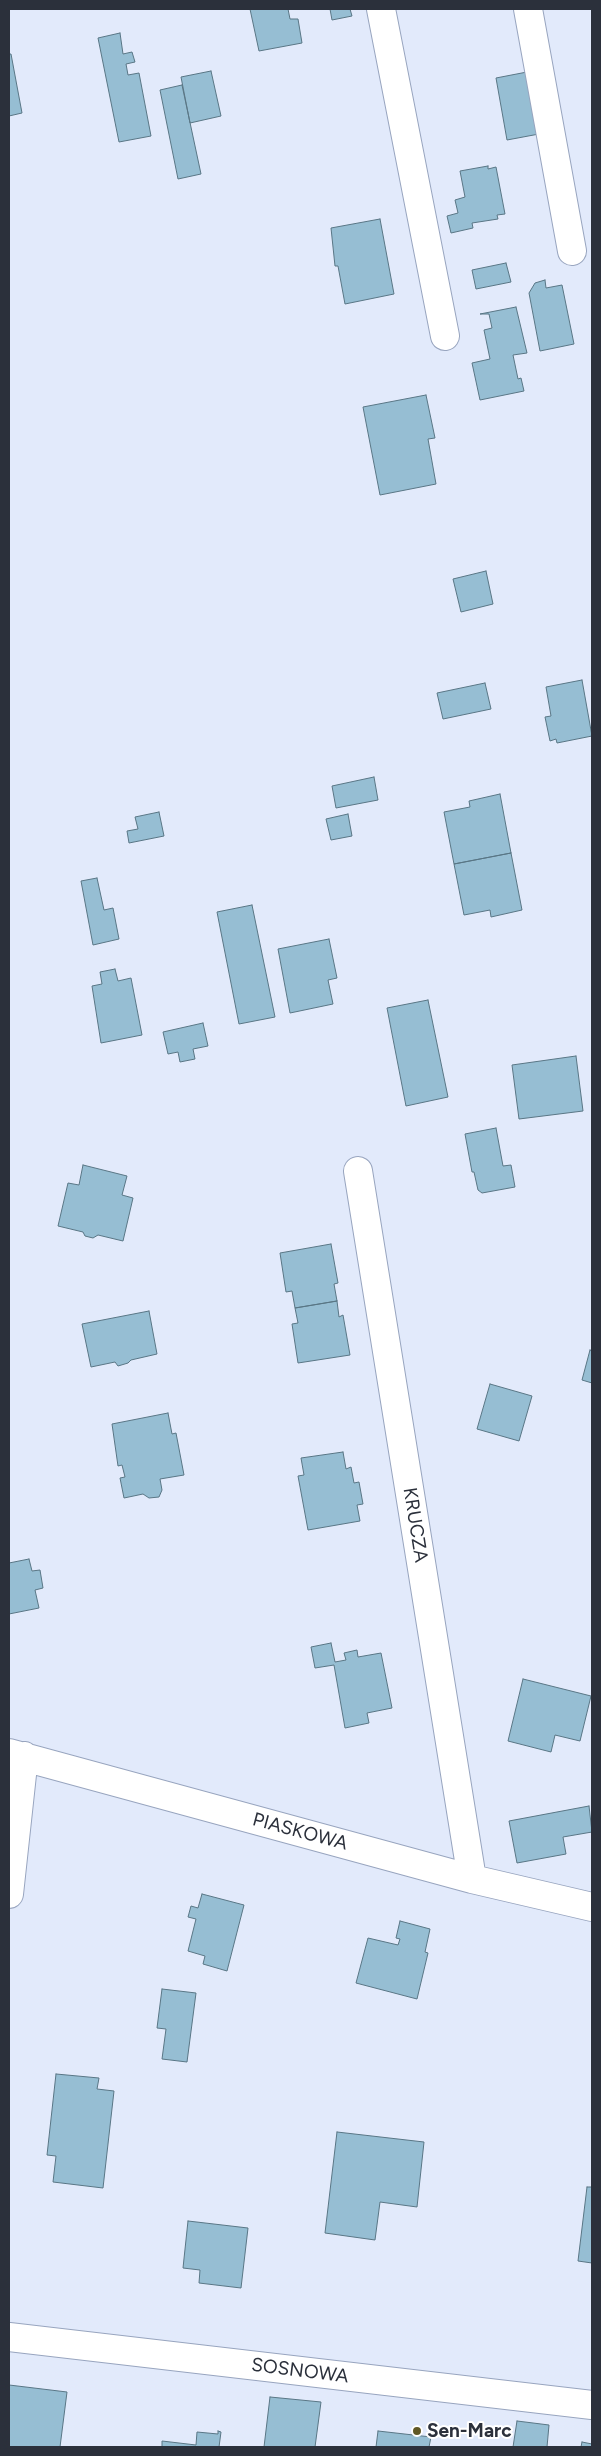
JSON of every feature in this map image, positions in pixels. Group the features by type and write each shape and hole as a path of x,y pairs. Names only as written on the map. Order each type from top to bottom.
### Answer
{"street":[{"path":"381,9 445,336"},
{"path":"528,9 572,251"},
{"name":"KRUCZA","path":"358,1171 472,1879"},
{"path":"9,1894 17,1754"},
{"name":"PIASKOWA","path":"17,1754 472,1879 592,1907"},
{"name":"SOSNOWA","path":"9,2337 592,2405"}],"building":[{"path":"250,9 288,9 290,19 298,19 302,43 259,51"},
{"path":"330,9 350,9 352,16 332,20"},
{"path":"120,33 123,54 132,52 135,62 126,64 128,75 139,73 151,136 119,142 98,38"},
{"path":"9,54 11,54 22,113 9,116"},
{"path":"211,71 221,116 190,123 181,77"},
{"path":"527,72 539,134 507,140 496,78"},
{"path":"182,85 201,174 178,179 160,90"},
{"path":"488,166 488,169 496,167 505,214 497,215 498,219 472,223 473,228 451,233 447,216 458,213 455,200 465,197 460,171"},
{"path":"380,219 394,294 345,304 338,266 335,266 331,228"},
{"path":"506,263 511,282 476,289 472,270"},
{"path":"545,280 546,288 562,285 574,344 540,351 529,293 535,283"},
{"path":"516,307 527,353 513,355 518,379 521,378 524,391 480,400 472,363 490,359 484,330 492,328 489,314 480,314"},
{"path":"426,395 435,438 428,439 436,484 380,495 363,407"},
{"path":"486,571 493,604 461,612 453,579"},
{"path":"582,680 592,736 557,743 556,739 550,741 545,717 551,716 546,687"},
{"path":"485,683 491,709 443,719 437,693"},
{"path":"374,777 378,800 336,808 332,786"},
{"path":"500,794 511,853 454,864 444,812 470,807 469,801"},
{"path":"159,812 164,836 129,843 127,831 138,829 135,817"},
{"path":"348,814 352,836 331,840 326,819"},
{"path":"511,853 522,910 491,917 490,910 464,915 454,864"},
{"path":"97,878 104,910 113,908 119,939 93,945 81,881"},
{"path":"252,905 275,1017 239,1024 217,912"},
{"path":"329,939 337,978 328,980 333,1004 290,1013 278,949"},
{"path":"115,969 118,981 131,978 142,1035 101,1043 92,986 102,984 100,972"},
{"path":"428,1000 448,1097 406,1106 387,1008"},
{"path":"203,1023 208,1046 193,1049 195,1059 180,1062 178,1052 168,1054 163,1032"},
{"path":"576,1056 583,1111 519,1119 512,1065"},
{"path":"496,1128 503,1166 511,1165 515,1187 482,1193 478,1190 474,1172 472,1172 465,1134"},
{"path":"83,1165 127,1176 122,1195 133,1198 123,1241 98,1235 93,1238 85,1236 83,1232 58,1226 68,1183 79,1185"},
{"path":"331,1244 338,1283 334,1284 337,1301 295,1308 292,1291 286,1292 280,1253"},
{"path":"337,1301 339,1317 343,1315 350,1355 298,1363 292,1324 298,1323 295,1308"},
{"path":"149,1311 157,1354 131,1360 118,1366 115,1362 91,1367 82,1324"},
{"path":"590,1350 592,1351 592,1383 582,1380"},
{"path":"490,1384 532,1396 519,1441 477,1429"},
{"path":"168,1413 172,1434 176,1433 184,1475 160,1479 162,1490 159,1497 149,1498 143,1494 124,1498 120,1478 125,1477 122,1465 118,1466 112,1424"},
{"path":"343,1452 346,1469 351,1467 354,1483 359,1482 363,1504 357,1505 360,1521 308,1530 298,1476 304,1475 301,1458"},
{"path":"29,1559 32,1571 40,1570 43,1588 35,1590 39,1608 9,1614 9,1563"},
{"path":"331,1643 335,1662 346,1660 344,1653 357,1650 358,1657 381,1653 392,1708 367,1713 369,1723 345,1728 334,1665 315,1668 311,1647"},
{"path":"523,1679 591,1696 580,1741 555,1735 551,1752 508,1741"},
{"path":"589,1806 592,1832 563,1837 566,1854 517,1863 509,1821"},
{"path":"202,1894 244,1905 227,1971 203,1964 205,1956 188,1951 196,1919 188,1917 191,1906 198,1908"},
{"path":"400,1921 430,1929 425,1952 428,1953 417,1999 356,1983 368,1938 398,1945 400,1939 396,1938"},
{"path":"162,1989 196,1993 187,2062 162,2059 166,2029 157,2028"},
{"path":"56,2074 99,2078 97,2089 114,2091 103,2188 53,2182 56,2156 47,2155"},
{"path":"337,2132 424,2142 417,2207 380,2202 375,2240 325,2233"},
{"path":"587,2187 592,2187 592,2263 578,2261"},
{"path":"188,2221 248,2228 241,2288 199,2283 200,2270 183,2268"},
{"path":"9,2385 67,2392 60,2447 9,2447"},
{"path":"270,2397 321,2402 315,2447 264,2447"},
{"path":"517,2421 549,2425 547,2447 513,2447"},
{"path":"218,2431 221,2432 219,2447 162,2447 162,2441 196,2445 197,2432 218,2434"},
{"path":"378,2431 431,2437 429,2447 376,2447"},
{"path":"582,2442 592,2444 592,2447 581,2447"}],"place":[{"name":"Sen-Marc","path":"417,2431"}]}
